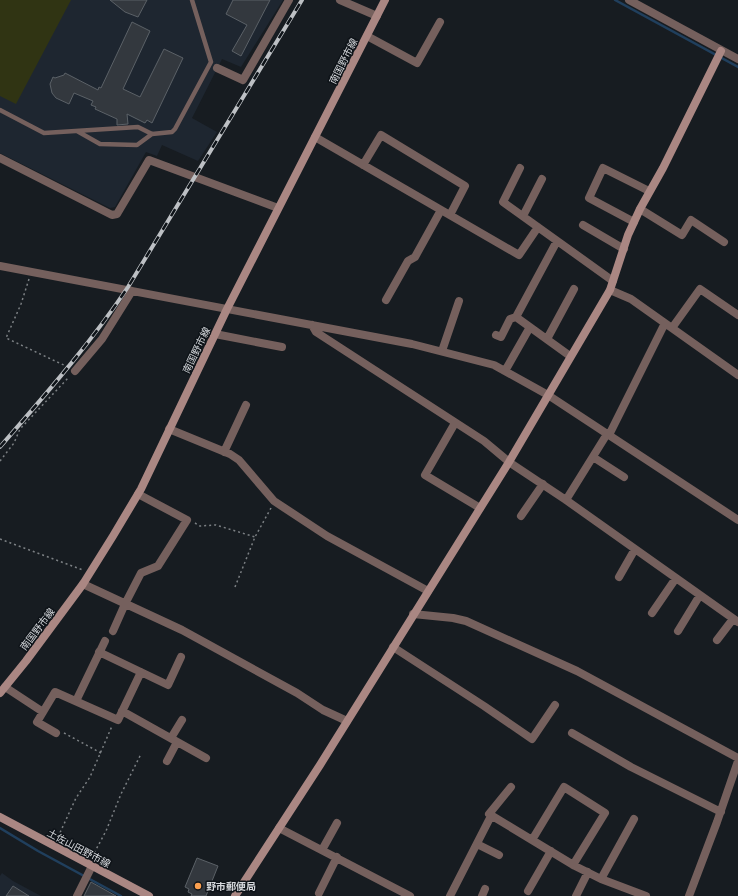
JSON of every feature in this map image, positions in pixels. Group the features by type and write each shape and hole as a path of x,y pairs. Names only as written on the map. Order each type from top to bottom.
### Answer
{"street":[{"path":"213,66 243,80 289,0"},
{"path":"340,0 377,16"},
{"name":"南国野市線","path":"2,690 83,584 138,494 278,208 385,0"},
{"path":"629,0 738,59"},
{"path":"367,36 417,63 440,22"},
{"path":"235,896 347,721 509,462 610,290 640,209 722,51"},
{"path":"363,165 380,135 466,186 450,215"},
{"path":"315,137 519,255 538,227"},
{"path":"0,158 112,215 117,214 149,160 278,208"},
{"path":"520,168 503,202 613,281"},
{"path":"634,222 589,198 603,168 650,191"},
{"path":"523,216 542,179"},
{"path":"640,209 682,235 691,220 724,242"},
{"path":"386,300 408,261 416,257 441,210"},
{"path":"583,225 624,249"},
{"path":"496,335 501,337 510,319 516,317 557,241"},
{"path":"0,266 412,344 494,365 548,395 738,520"},
{"path":"672,328 700,288 738,315"},
{"path":"546,339 574,289"},
{"path":"610,290 631,298 738,375"},
{"path":"75,371 102,339 132,291"},
{"path":"442,351 459,301"},
{"path":"516,317 570,356"},
{"path":"566,500 608,435 665,323"},
{"path":"312,325 316,332 484,441 509,462 566,500 735,620 717,640"},
{"path":"505,371 530,327"},
{"path":"215,334 282,347"},
{"path":"224,452 246,405"},
{"path":"455,423 425,475 480,508"},
{"path":"169,429 224,452 239,460 274,501 327,536 428,591"},
{"path":"593,457 624,477"},
{"path":"521,516 543,484"},
{"path":"113,630 141,573 158,566 187,520 138,494"},
{"path":"619,577 635,549"},
{"path":"652,613 676,578"},
{"path":"83,584 182,630 297,693 323,710 347,721"},
{"path":"678,631 700,595"},
{"path":"413,614 453,618 466,621 577,671 738,760 721,812 689,896"},
{"path":"76,701 105,641"},
{"path":"393,646 532,739 555,705"},
{"path":"100,652 168,685 181,657"},
{"path":"56,733 37,722 55,692 118,720 142,672"},
{"path":"2,690 43,712"},
{"path":"122,711 206,758"},
{"path":"167,761 182,720"},
{"path":"572,733 631,767 721,812"},
{"path":"450,896 491,816 489,814 510,787"},
{"path":"532,840 564,787 605,813 573,865"},
{"path":"491,816 573,865 601,879 646,896"},
{"name":"土佐山田野市線","path":"0,817 149,896"},
{"path":"601,879 634,819"},
{"path":"322,850 338,823"},
{"path":"279,828 409,896"},
{"path":"630,828 638,832"},
{"path":"477,844 499,855"},
{"path":"528,891 551,851"},
{"path":"319,892 337,857"},
{"path":"76,896 90,865"},
{"path":"576,896 588,872"}],"lane":[{"path":"76,131 100,144 137,145 152,134 172,132 175,129 213,66 192,0"},
{"path":"0,110 44,133 138,127 152,134"}],"path":[{"path":"0,461 14,443 20,429 75,371 6,338 21,304 31,272"},
{"path":"235,587 255,537 274,501"},
{"path":"187,520 200,526 216,525 255,537"},
{"path":"0,539 90,573"},
{"path":"54,846 76,798 90,777 115,719"},
{"path":"56,733 58,730 101,753"},
{"path":"90,865 121,794 141,754"}],"shaded area":[{"path":"0,0 283,0 241,67 222,59 192,118 217,132 198,161 162,145 157,156 146,152 115,207 110,208 0,153"},
{"path":"2,873 13,881 41,896 0,896 0,876"}],"green space":[{"path":"0,0 71,0 16,104 0,96"}],"building":[{"path":"110,0 147,0 138,17 125,12"},
{"path":"233,0 270,0 241,56 232,51 247,25 226,14"},
{"path":"132,22 150,31 123,89 140,97 164,49 183,58 152,123 147,120 145,123 127,114 128,124 117,125 117,119 95,109 96,107 91,105 93,101 74,93 69,104 56,98 52,93 50,84 53,77 55,78 64,75 65,73 98,90 99,87 101,88"},
{"path":"197,858 218,866 206,896 191,896 192,894 188,892 189,889 185,887"},
{"path":"91,882 116,896 84,896"},
{"path":"13,886 29,896 6,896"}],"waterway":[{"path":"615,0 738,67"},
{"path":"0,828 38,851 121,896"}],"railway":[{"path":"0,447 83,349 128,287 302,0"}],"place":[{"name":"野市郵便局","path":"198,886"}]}
